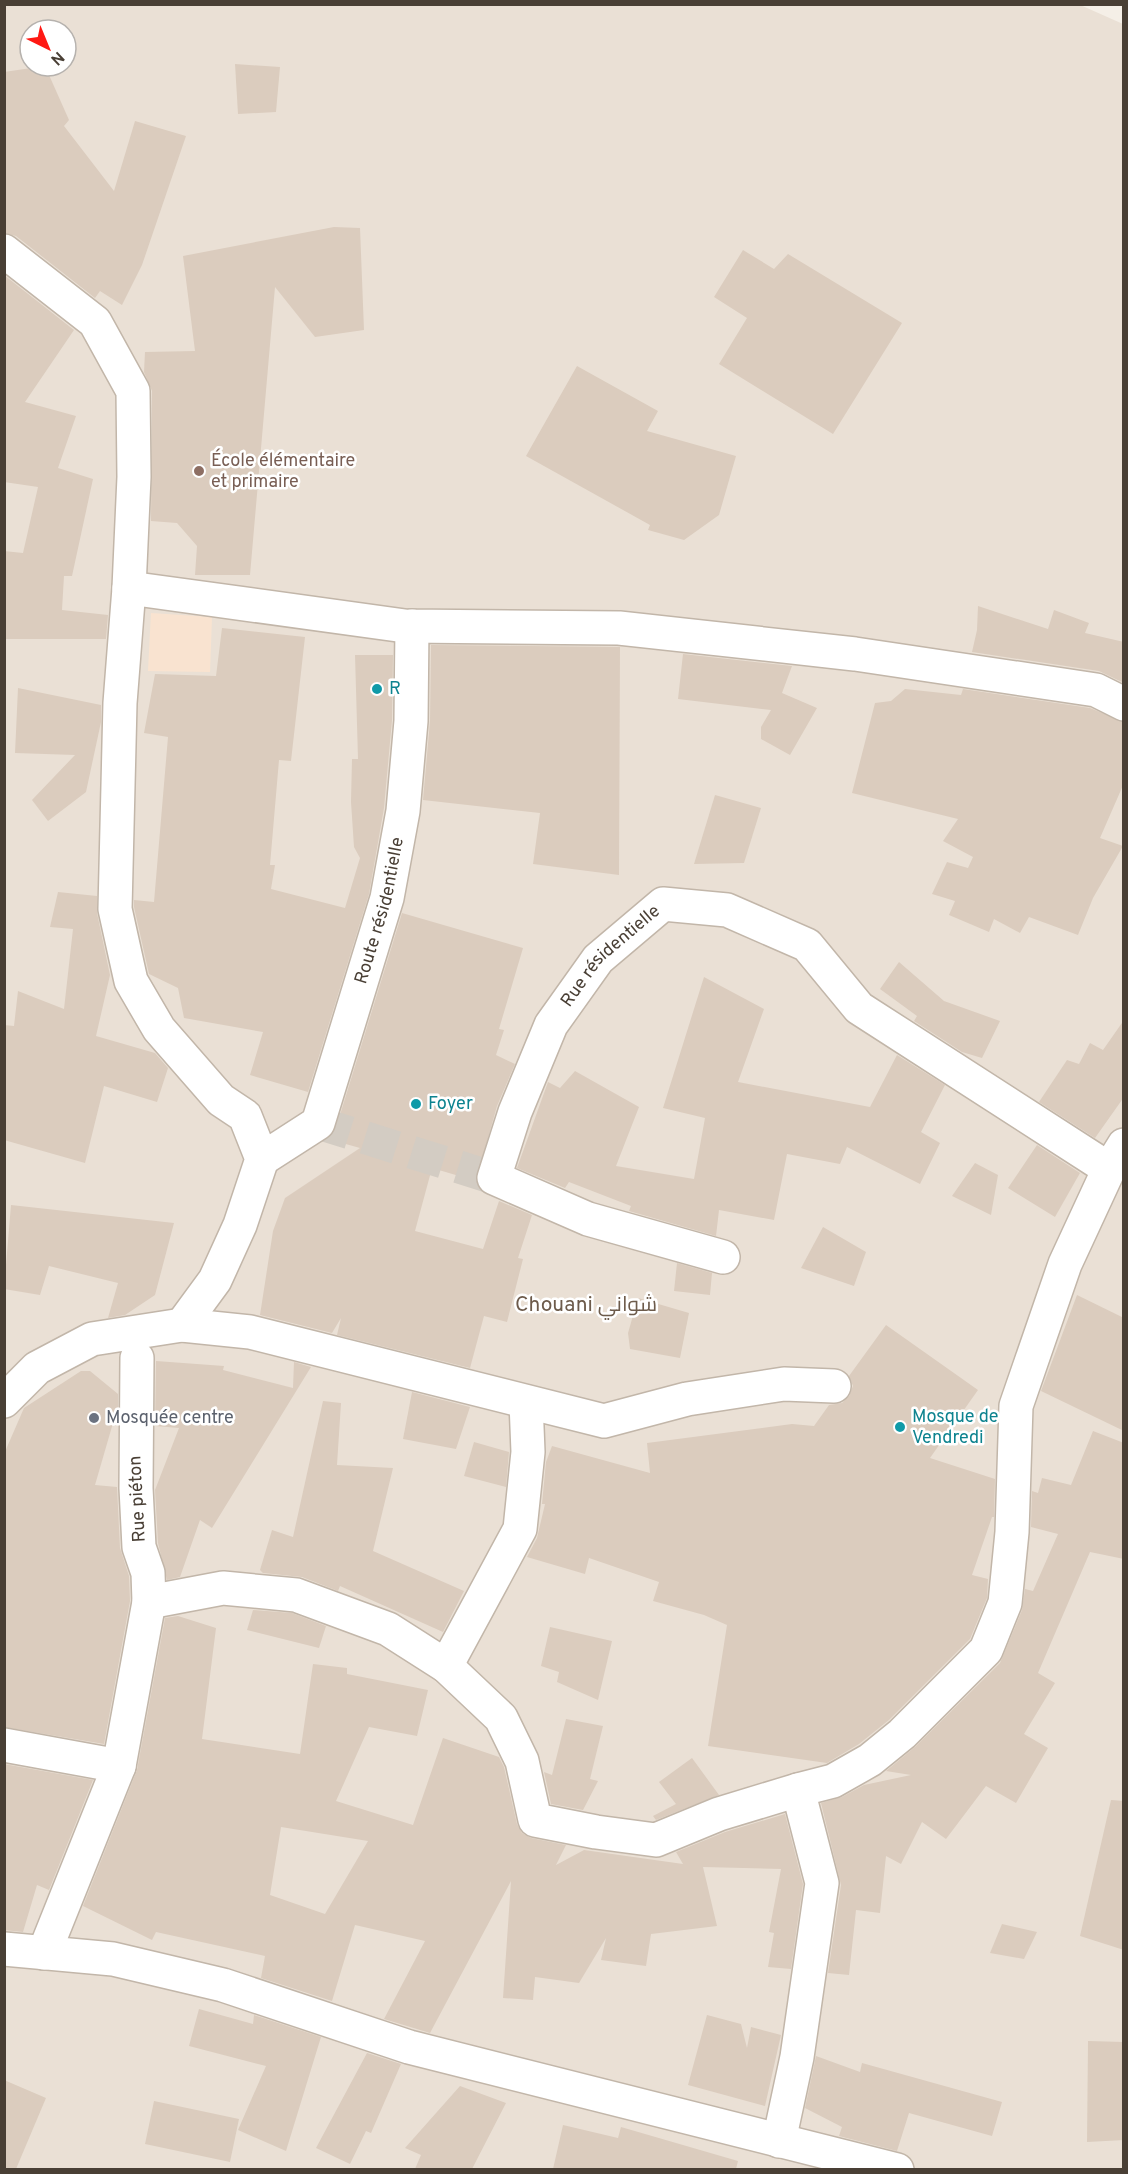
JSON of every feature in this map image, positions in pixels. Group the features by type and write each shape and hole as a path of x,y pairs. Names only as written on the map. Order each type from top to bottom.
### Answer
{"street":[{"path":"4,251 95,322 133,391 134,477 129,588 120,703 115,909 131,981 159,1029 221,1100 245,1116 262,1159 240,1225 215,1280 182,1325"},
{"path":"129,588 412,626 642,630 855,654 1096,690 1124,704"},
{"name":"Route résidentielle","path":"262,1159 318,1123 387,898 403,811 411,721 412,626"},
{"name":"Rue résidentielle","path":"723,1257 588,1219 494,1178 514,1112 551,1024 598,960 663,904 727,910 807,945 859,1008 1116,1157"},
{"path":"149,1602 223,1588 296,1595 388,1629 446,1666 501,1718 522,1761 535,1820 596,1832 656,1840 719,1814 833,1781 870,1760 902,1734 986,1650 1005,1603 1011,1532 1016,1406 1065,1264 1116,1157"},
{"path":"4,1401 37,1368 92,1339 182,1325 250,1332 604,1421 687,1399 784,1384 834,1386"},
{"name":"Rue piéton","path":"44,1953 118,1766 149,1602 148,1573 139,1547 136,1488 137,1358"},
{"path":"446,1666 520,1529 528,1452 526,1402"},
{"path":"4,1745 118,1766"},
{"path":"778,2141 797,2057 822,1883 798,1790"},
{"path":"4,1949 113,1959 223,1985 409,2047 897,2169"}],"shaded area":[{"path":"1078,4 1123,24 1123,2169 5,2170 5,5"},
{"path":"151,613 212,617 210,672 148,671"}],"building":[{"path":"235,64 280,67 276,112 238,114"},
{"path":"18,70 18,78 50,78 69,120 64,126 114,191 135,121 186,136 142,265 122,305 100,291 95,298 16,236 4,233 4,72"},
{"path":"334,227 360,228 364,330 315,337 275,287 250,575 195,575 197,546 177,523 151,521 152,391 144,372 145,352 195,351 183,256"},
{"path":"743,250 774,269 788,254 902,323 833,434 719,364 747,318 714,297"},
{"path":"4,275 74,330 25,402 76,416 58,468 93,479 72,576 64,576 62,610 108,615 106,639 4,639 4,551 23,553 38,487 4,482"},
{"path":"577,366 658,411 647,431 736,456 719,515 684,540 648,530 650,525 526,456"},
{"path":"978,606 1048,629 1054,610 1089,623 1085,633 1124,642 1124,683 1099,671 972,652 977,630"},
{"path":"222,628 305,637 291,761 279,760 270,865 275,865 271,889 345,908 360,858 354,847 351,802 352,759 358,759 355,655 393,655 392,720 384,808 369,894 308,1092 250,1075 263,1032 184,1018 178,988 149,974 134,907 134,900 154,902 168,737 144,733 155,674 216,676"},
{"path":"431,645 620,647 619,875 533,864 540,813 423,800 430,721"},
{"path":"683,654 792,666 782,693 817,708 790,755 761,739 761,727 771,710 678,699"},
{"path":"18,688 101,705 101,722 86,792 48,821 32,800 75,755 15,753"},
{"path":"905,689 961,695 963,689 1090,708 1124,722 1124,783 1100,838 1123,846 1093,898 1078,935 1029,917 1020,933 994,919 989,932 949,915 955,901 932,894 947,862 968,868 973,857 943,841 958,819 852,793 875,703 891,701"},
{"path":"715,795 761,808 744,863 694,864"},
{"path":"58,892 97,896 97,913 110,975 96,1036 155,1053 168,1068 157,1102 104,1086 85,1163 4,1140 4,1025 14,1026 18,991 64,1009 73,929 50,927"},
{"path":"402,913 523,948 499,1029 504,1030 496,1055 515,1064 497,1106 476,1181 432,1168 415,1231 483,1249 499,1201 532,1215 518,1258 523,1259 507,1322 484,1316 470,1368 337,1335 341,1318 332,1333 260,1315 273,1231 285,1198 360,1148 328,1139 336,1128"},
{"path":"899,962 944,1001 1000,1021 982,1058 962,1052 914,1021 917,1016 880,989"},
{"path":"704,977 764,1009 738,1082 870,1107 897,1055 945,1085 921,1132 940,1143 920,1184 847,1147 840,1164 787,1154 774,1220 719,1210 716,1236 629,1211 631,1206 569,1182 565,1188 517,1168 548,1082 560,1088 575,1071 639,1107 616,1166 694,1179 705,1118 663,1108"},
{"path":"1124,1020 1124,1097 1095,1138 1039,1102 1067,1060 1079,1064 1090,1043 1103,1050"},
{"path":"1037,1145 1080,1173 1055,1217 1008,1188"},
{"path":"975,1163 998,1175 991,1215 952,1196"},
{"path":"11,1205 174,1223 155,1295 125,1315 108,1318 118,1283 49,1266 40,1295 4,1289"},
{"path":"823,1227 866,1252 854,1286 801,1268"},
{"path":"677,1263 712,1273 710,1295 674,1291"},
{"path":"1077,1295 1124,1318 1124,1431 1041,1391"},
{"path":"638,1298 689,1313 680,1358 630,1349 628,1333"},
{"path":"886,1325 978,1390 930,1458 995,1479 994,1517 992,1517 972,1575 988,1579 987,1598 970,1639 889,1720 859,1744 827,1763 708,1746 727,1625 704,1615 653,1601 659,1582 589,1558 585,1574 527,1557 537,1538 545,1504 542,1504 546,1462 552,1446 650,1473 647,1443 792,1424 814,1426 829,1405 842,1403 849,1396 853,1386 849,1376"},
{"path":"156,1361 224,1366 223,1370 293,1388 294,1362 311,1367 212,1528 200,1520 180,1577 167,1580 158,1543 155,1490 179,1428 155,1426"},
{"path":"81,1371 90,1371 118,1394 118,1424 113,1423 95,1485 117,1487 120,1548 129,1576 130,1601 104,1744 4,1727 4,1454 24,1408"},
{"path":"412,1392 470,1407 456,1449 403,1439"},
{"path":"323,1401 341,1403 337,1465 393,1468 373,1551 464,1591 443,1632 340,1586 338,1591 302,1577 263,1573 260,1570 272,1530 293,1537"},
{"path":"1093,1431 1124,1443 1124,1559 1090,1552 1038,1673 1055,1683 1024,1734 1048,1748 1016,1803 986,1786 946,1839 922,1822 901,1864 886,1856 880,1913 856,1910 849,1975 828,1973 841,1885 821,1803 842,1797 864,1785 911,1775 886,1771 915,1747 1000,1663 1022,1610 1025,1589 1033,1591 1058,1534 1031,1527 1032,1491 1038,1493 1042,1478 1071,1485"},
{"path":"474,1442 509,1452 506,1487 464,1476"},
{"path":"253,1610 292,1613 326,1626 319,1648 247,1630"},
{"path":"178,1616 216,1628 202,1739 300,1754 313,1664 347,1668 347,1674 428,1690 417,1736 369,1727 336,1801 413,1825 443,1738 499,1757 504,1767 517,1824 522,1833 531,1838 566,1845 556,1865 584,1850 683,1864 676,1852 725,1832 785,1814 803,1884 791,1969 768,1967 774,1933 769,1932 781,1869 703,1867 717,1926 651,1934 646,1966 601,1960 606,1938 579,1983 535,1977 533,2000 503,1998 511,1881 430,2033 384,2019 425,1941 355,1925 332,2001 261,1978 265,1956 156,1932 152,1940 83,1906 137,1770 165,1618","holes":["281,1827 368,1841 325,1914 270,1895"]},
{"path":"550,1627 612,1641 598,1700 557,1682 559,1672 541,1666"},
{"path":"566,1719 603,1726 590,1779 598,1781 583,1810 551,1804 544,1772 552,1775"},
{"path":"692,1758 719,1795 656,1820 653,1816 676,1804 659,1782"},
{"path":"4,1764 93,1780 49,1890 37,1885 23,1932 4,1930"},
{"path":"1111,1800 1124,1801 1124,1950 1080,1936"},
{"path":"1002,1924 1037,1932 1024,1959 990,1953"},
{"path":"199,2009 253,2024 254,2015 321,2037 286,2151 238,2130 266,2066 189,2046"},
{"path":"707,2015 741,2024 747,2048 751,2027 781,2035 765,2106 688,2085"},
{"path":"1088,2041 1124,2042 1124,2140 1087,2142"},
{"path":"367,2053 401,2064 371,2133 366,2131 350,2164 316,2148"},
{"path":"816,2056 860,2072 862,2063 1002,2102 992,2136 909,2113 897,2151 839,2136 842,2127 805,2108"},
{"path":"4,2080 46,2098 16,2169 4,2169"},
{"path":"460,2086 506,2103 472,2169 415,2169 421,2155 405,2148"},
{"path":"154,2101 239,2119 230,2162 145,2144"},
{"path":"563,2125 618,2138 621,2127 738,2161 736,2169 553,2169"}],"tunnel":[{"path":"318,1123 494,1178"}],"place":[{"name":"École élémentaire et primaire","path":"199,471"},
{"name":"R","path":"377,689"},
{"name":"Foyer","path":"416,1104"},
{"name":"Mosquée centre","path":"94,1418"},
{"name":"Mosque de Vendredi","path":"900,1427"}],"district":[{"name":"Chouani شواني","path":"586,1305"}]}
